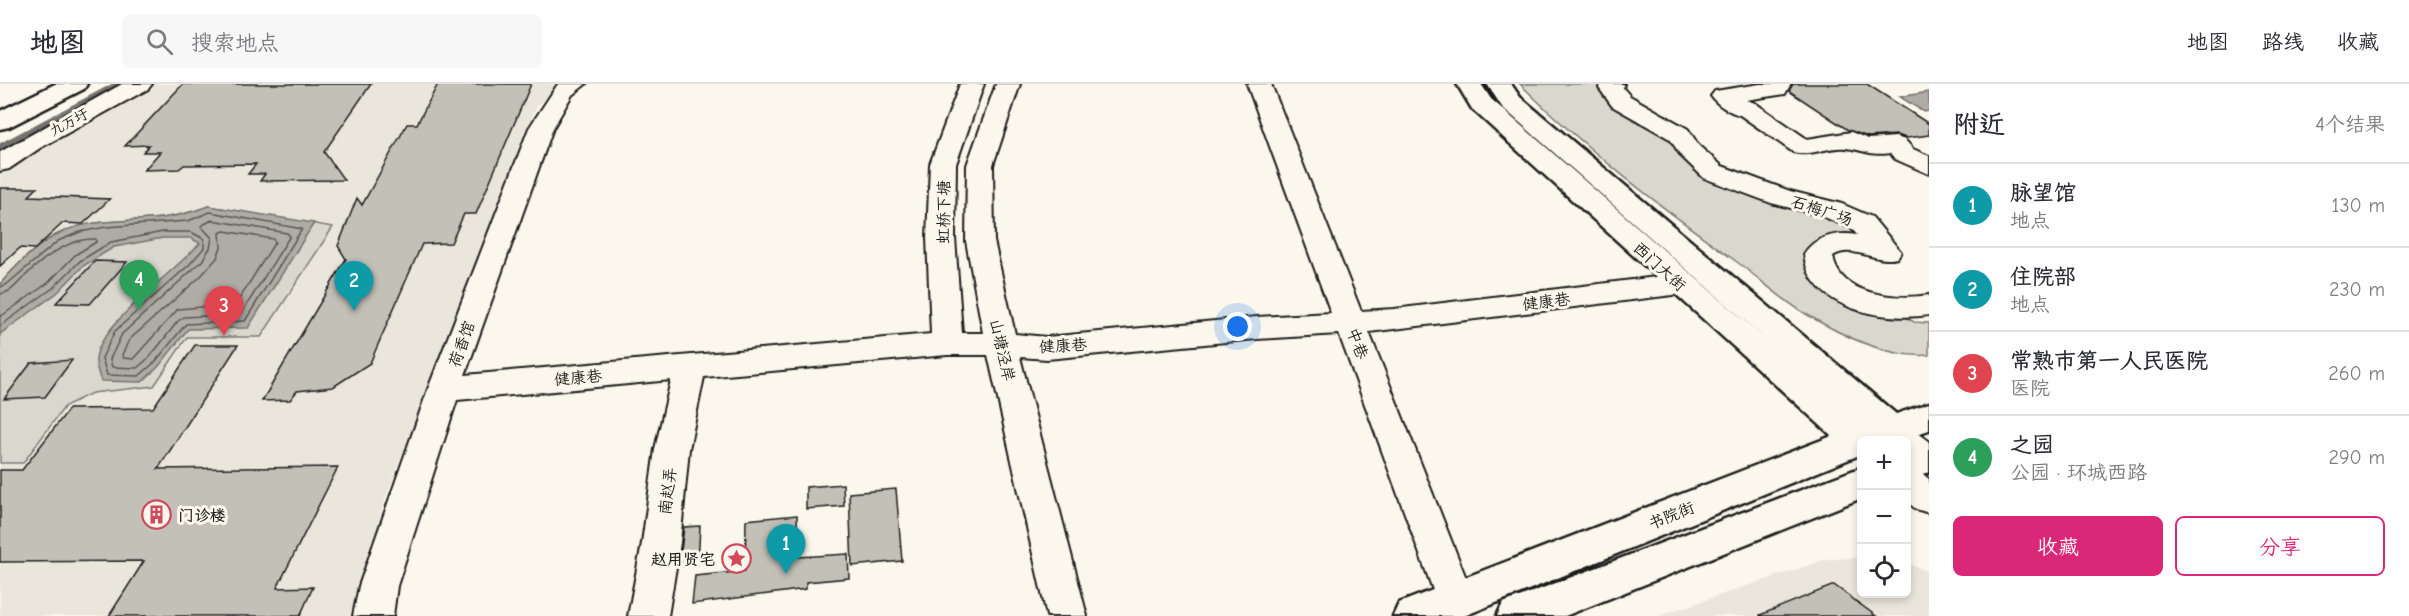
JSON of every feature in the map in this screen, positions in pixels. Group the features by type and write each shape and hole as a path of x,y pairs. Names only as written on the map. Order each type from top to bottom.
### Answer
{"main road":[{"path":"0,108 49,84"},
{"path":"0,121 75,84"},
{"name":"西门大街","path":"1469,84 1481,104 1681,284 1882,436"},
{"name":"西门大街","path":"1499,84 1511,102 1885,436"},
{"name":"书院街","path":"1911,439 1929,416"},
{"name":"书院街","path":"1413,616 1857,466"},
{"path":"1518,616 1857,485"}],"street":[{"name":"九万圩","path":"0,163 31,143 140,84"},
{"name":"荷香馆","path":"373,616 378,586 444,390 541,128 563,91 574,84"},
{"name":"虹桥下塘","path":"947,344 941,238 943,164 972,84"},
{"name":"山塘泾岸","path":"1008,84 980,165 980,241 1001,344 1067,616"},
{"name":"中巷","path":"1259,84 1456,601"},
{"name":"石梅广场","path":"1612,84 1611,88 1620,101 1678,134 1690,151 1713,172 1781,196 1832,210 1862,223 1887,252 1861,244 1841,242 1826,245 1818,254 1820,268 1826,279 1849,294 1887,307 1906,308 1929,305"},
{"path":"1779,84 1772,85 1777,88 1723,96 1741,108 1746,108 1802,147 1851,140 1873,148 1896,145 1904,154 1929,166"},
{"name":"健康巷","path":"444,390 947,344 1001,344 1047,348 1257,328 1394,320 1681,284"},
{"name":"南赵弄","path":"648,616 661,543 672,449 690,367"},
{"path":"1911,467 1929,499"}],"shaded area":[{"path":"151,84 567,84 538,104 525,132 383,505 361,616 0,616 0,167"},
{"path":"1520,84 1612,84 1690,151 1781,197 1879,241 1841,242 1820,268 1914,322 1929,323 1929,355 1897,353 1865,344 1834,330 1797,308 1625,177 1571,132"},
{"path":"209,206 333,227 261,337 187,337 154,386 92,393 65,406 23,463 0,463 0,284 34,251 49,239 67,230 102,222 166,218"},
{"path":"1857,557 1857,598 1911,598 1911,565 1929,572 1929,616 1658,616 1824,560"}],"water":[{"path":"1929,92 1929,111 1924,112 1900,97"},
{"path":"209,206 314,223 248,328 188,329 159,366 142,382 101,381 96,359 100,345 110,330 200,243 190,238 163,238 114,247 83,266 57,293 0,334 0,284 26,257 49,239 79,226 102,222 166,218"}],"building":[{"path":"183,84 371,84 324,152 344,180 260,181 265,174 248,174 256,164 184,165 179,169 144,170 160,152 143,152 149,145 125,146"},
{"path":"438,84 531,84 476,214 464,214 451,243 422,244 370,363 333,387 297,391 290,400 262,401 346,259 338,246 357,198 362,205 407,124 417,124"},
{"path":"1793,84 1867,84 1929,124 1929,135 1907,138 1896,135 1868,137 1848,130 1789,91"},
{"path":"0,188 37,188 29,196 110,199 83,224 63,223 35,249 20,248 0,266"},
{"path":"95,261 127,262 90,304 56,303"},
{"path":"195,345 238,345 158,469 338,467 277,588 313,587 300,616 109,616 144,561 0,562 0,470 22,470 69,409 153,408"},
{"path":"72,360 45,397 4,399 31,363"},
{"path":"843,484 844,506 806,509 806,487"},
{"path":"896,489 902,561 852,566 849,493"},
{"path":"797,515 798,557 848,554 849,578 806,582 806,589 692,604 695,576 745,571 746,520"},
{"path":"700,526 698,564 679,566 684,527"},
{"path":"1834,585 1876,616 1760,616 1760,615"}],"waterway":[{"name":"九万圩","path":"0,147 119,84"}],"place":[{"name":"之园","path":"139,310"},
{"name":"住院部","path":"354,311"},
{"name":"常熟市第一人民医院","path":"224,336"},
{"name":"门诊楼","path":"157,515"},
{"name":"赵用贤宅","path":"736,559"},
{"name":"脉望馆","path":"786,574"}]}
